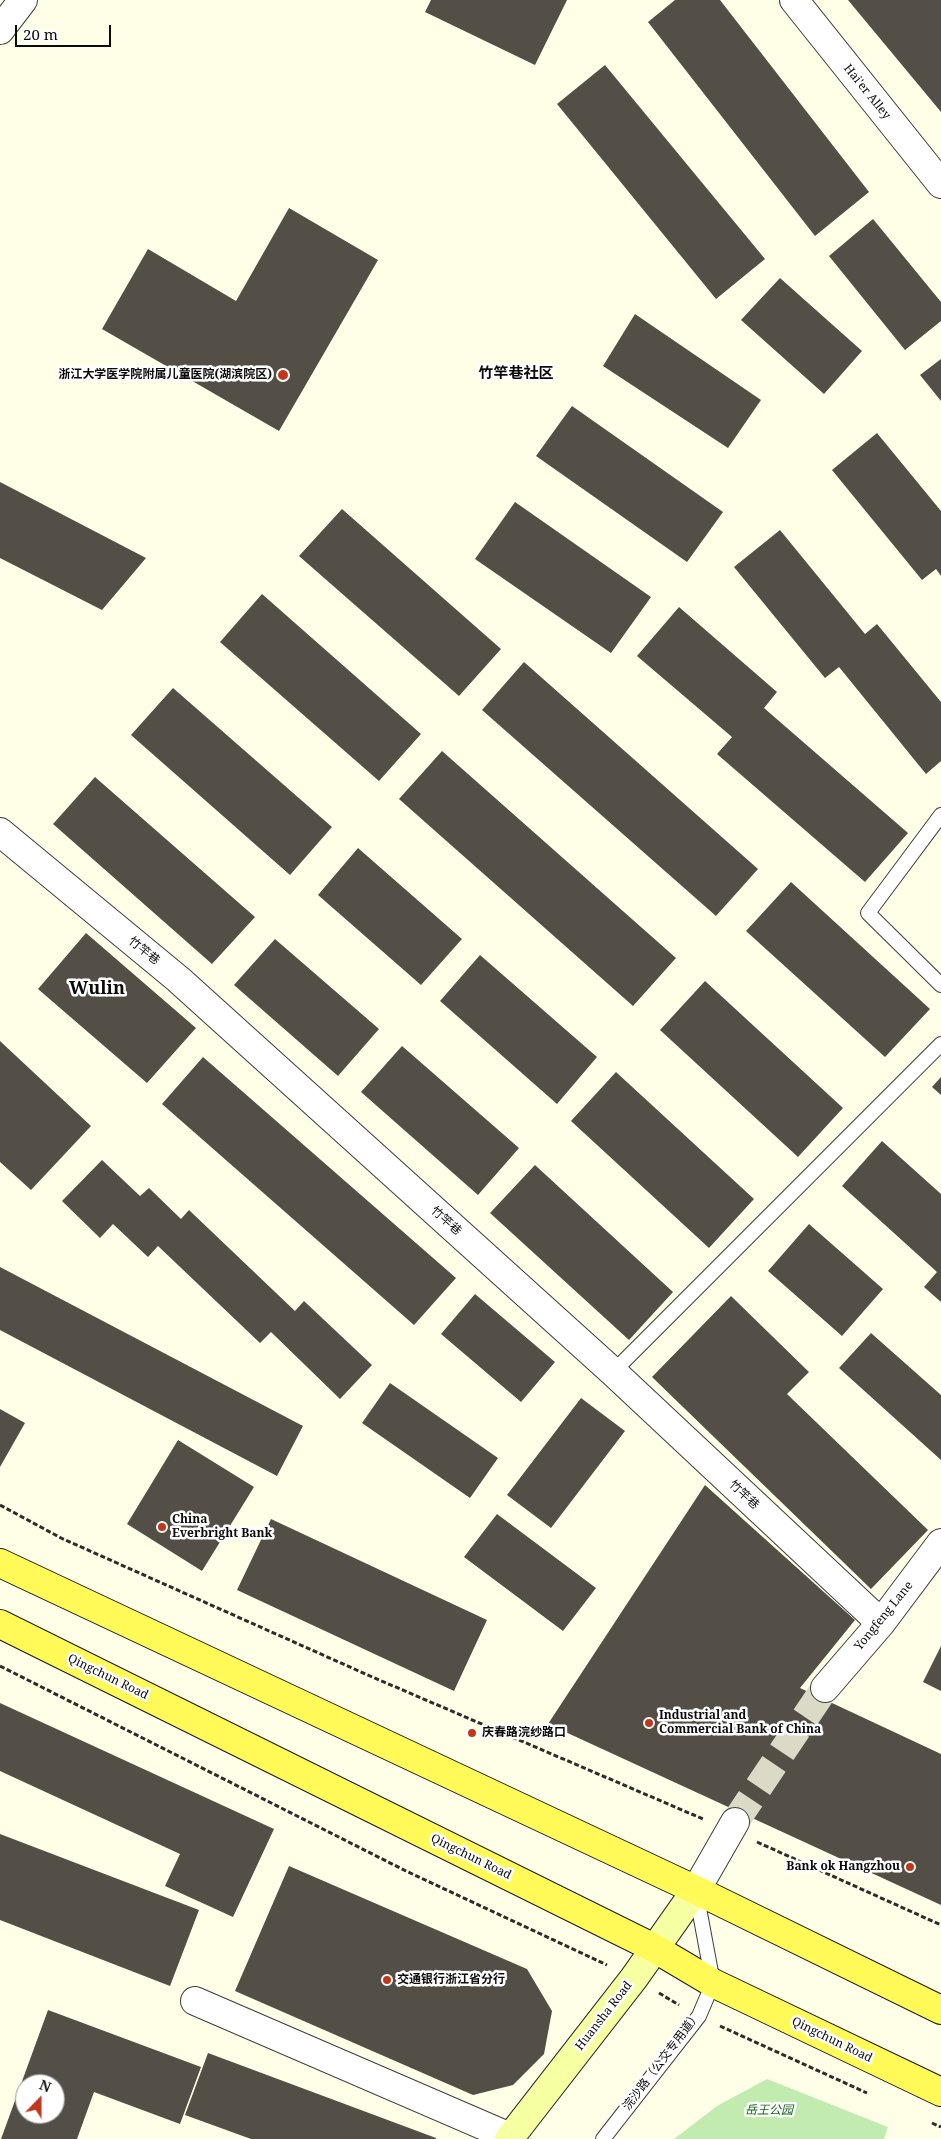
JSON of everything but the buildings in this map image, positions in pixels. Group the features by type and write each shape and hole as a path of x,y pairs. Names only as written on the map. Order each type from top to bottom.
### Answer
{"main road":[{"path":"0,1563 696,1890 941,2010"},
{"name":"Qingchun Road","path":"0,1624 654,1948 713,1983 941,2092"},
{"name":"Huansha Road","path":"510,2138 634,1978 696,1890"}],"street":[{"path":"0,30 23,0"},
{"name":"Hai'er Alley","path":"794,0 941,184"},
{"name":"竹竿巷","path":"2,839 178,979 613,1372 880,1623"},
{"name":"Yongfeng Lane","path":"825,1688 880,1623 941,1543"},
{"path":"696,1890 732,1826"},
{"path":"195,2001 510,2138"}],"lane":[{"path":"941,815 868,913 941,985"},
{"path":"613,1372 941,1044"},
{"path":"696,1890 713,1983"},
{"name":"浣沙路（公交专用道）","path":"603,2139 698,2016 713,1983"}],"path":[{"path":"0,1505 61,1538 361,1672 732,1826 941,1925"},
{"path":"0,1666 406,1872 634,1978 698,2016 869,2094"},
{"path":"923,2119 941,2127"}],"green space":[{"name":"岳王公园","path":"767,2079 888,2127 884,2139 674,2139 717,2106"}],"tunnel":[{"path":"735,1822 825,1688"}],"place":[{"name":"浙江大学医学院附属儿童医院(湖滨院区)","path":"283,375"},
{"name":"China Everbright Bank","path":"162,1527"},
{"name":"Industrial and Commercial Bank of China","path":"649,1723"},
{"name":"庆春路浣纱路口","path":"472,1733"},
{"name":"Bank ok Hangzhou","path":"910,1867"},
{"name":"交通银行浙江省分行","path":"387,1980"}],"district":[{"name":"竹竿巷社区","path":"516,374"},
{"name":"Wulin","path":"97,989"}]}
